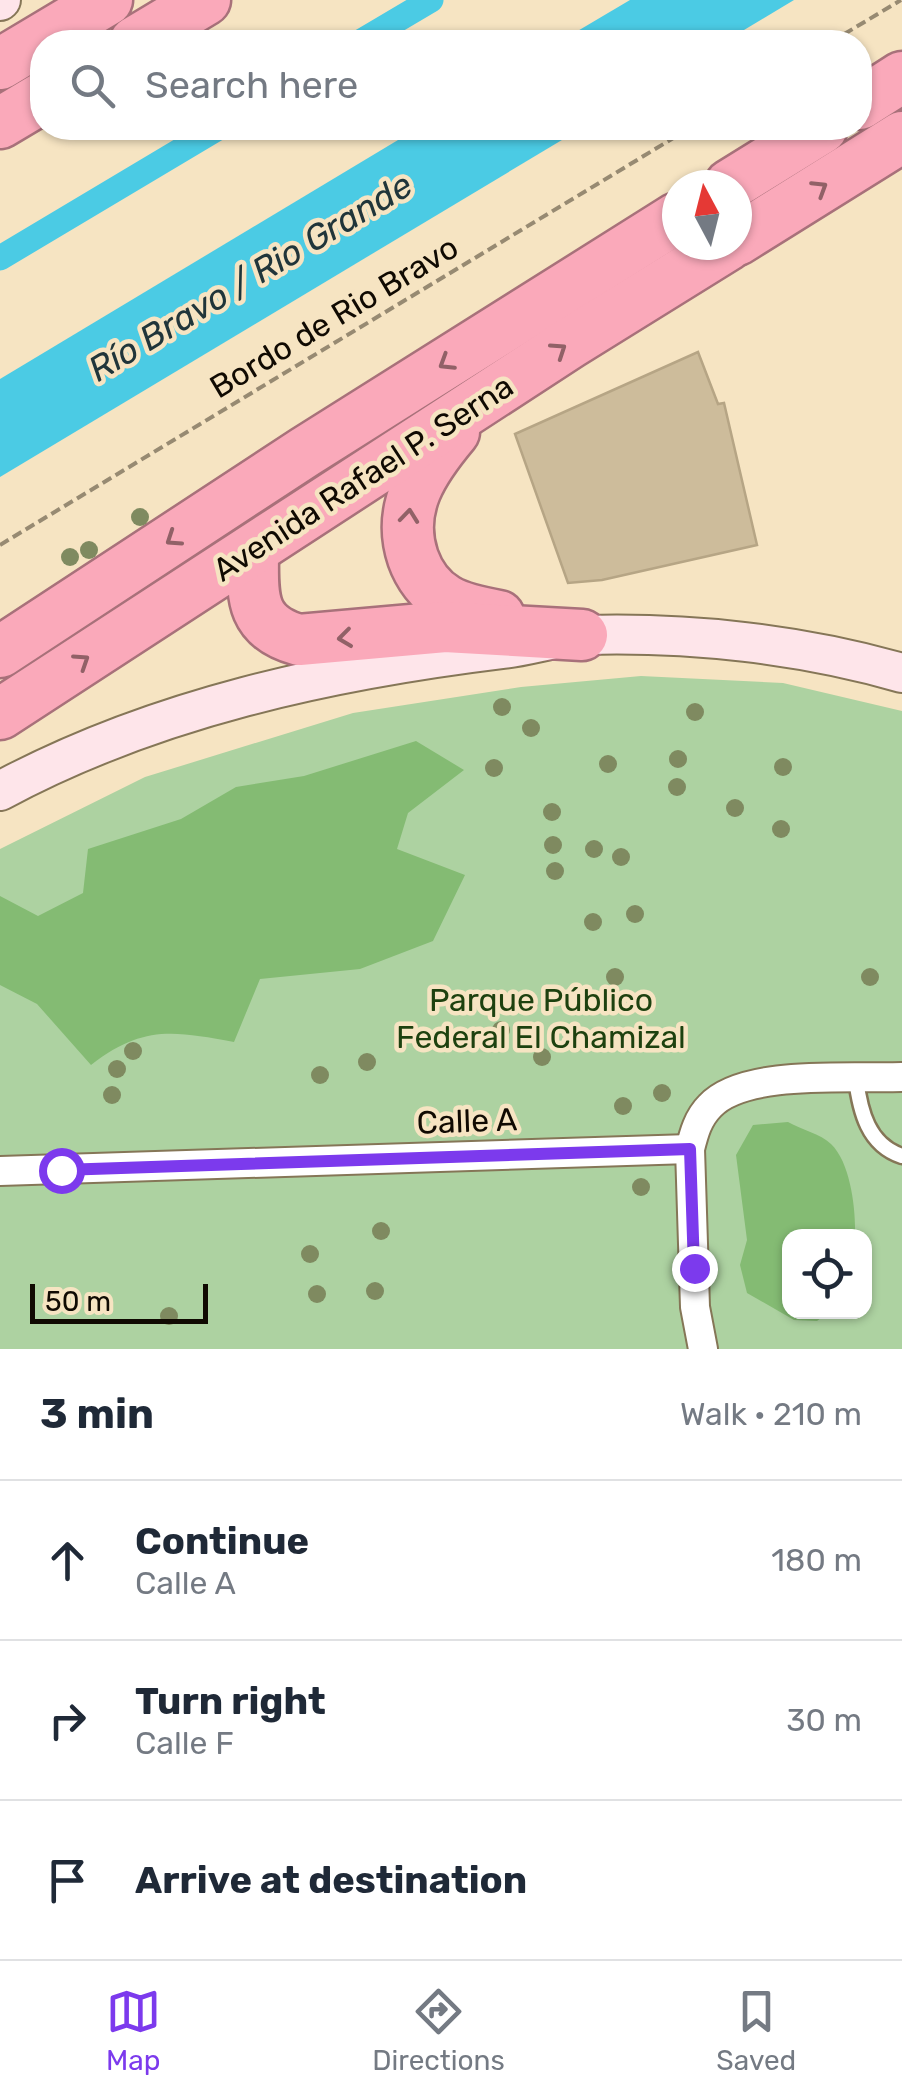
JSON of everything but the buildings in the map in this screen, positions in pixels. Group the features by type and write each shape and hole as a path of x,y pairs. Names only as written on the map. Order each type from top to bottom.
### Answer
{"highway":[{"path":"57,30 107,0"},
{"path":"155,30 205,0"},
{"path":"0,64 30,46"},
{"path":"872,96 902,77"},
{"path":"0,123 30,105"},
{"path":"752,231 902,137"},
{"path":"752,171 803,140"},
{"name":"Avenida Rafael P. Serna","path":"0,652 304,452 662,227"},
{"name":"Avenida Rafael P. Serna","path":"0,714 704,260"},
{"path":"475,407 416,484 406,526 416,566 426,583 446,600 478,612 582,635"},
{"path":"253,550 255,606 264,622 280,635 299,640 445,627 582,635"}],"main road":[{"path":"0,791 86,752 262,692 394,664 582,635 734,641 902,673"}],"street":[{"path":"703,1349 696,1308 690,1149 697,1124 710,1105 731,1090 758,1081 902,1077"},
{"name":"Calle A","path":"0,1171 690,1149"}],"lane":[{"path":"856,1079 860,1110 876,1140 902,1156"}],"path":[{"path":"851,30 901,0"},
{"name":"Bordo de Rio Bravo","path":"0,545 670,140"}],"green space":[{"name":"Parque Público Federal El Chamizal","path":"641,676 783,683 902,711 902,1349 0,1349 0,849 145,777 353,713 521,687"},
{"path":"416,741 464,770 408,813 397,849 465,875 433,941 360,969 260,979 234,1042 159,1034 127,1043 91,1065 37,1004 0,985 0,896 38,916 83,893 88,849 181,819 236,787 304,776"},
{"path":"788,1122 822,1137 838,1152 853,1201 855,1229 782,1229 782,1313 747,1293 740,1265 747,1240 736,1155 753,1125"}],"water":[{"path":"630,0 794,0 744,30 579,30"},
{"name":"Río Bravo / Rio Grande","path":"398,140 562,140 0,477 0,379"}],"waterway":[{"path":"380,30 431,0"},
{"path":"0,258 198,140"}],"route":[{"path":"61,1170 690,1149 694,1268"}]}
